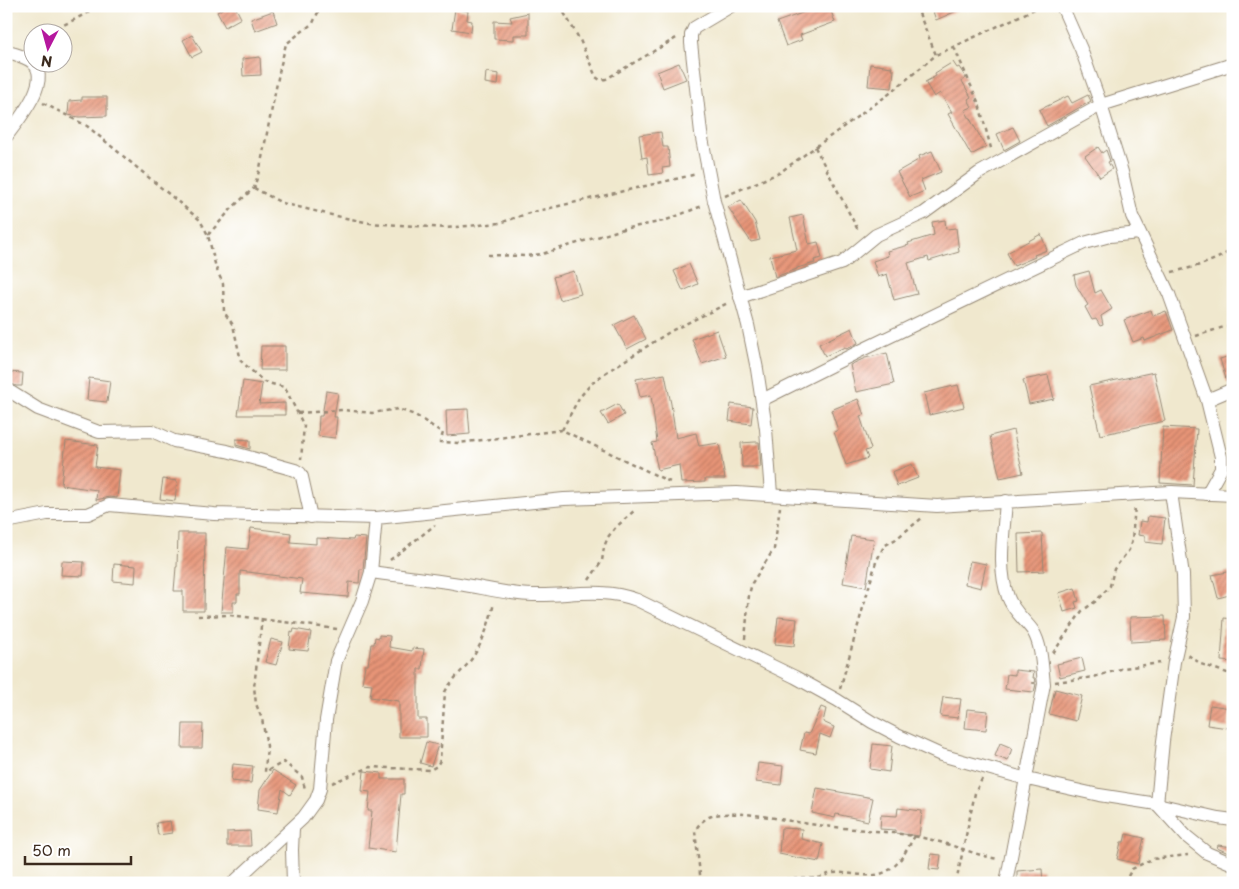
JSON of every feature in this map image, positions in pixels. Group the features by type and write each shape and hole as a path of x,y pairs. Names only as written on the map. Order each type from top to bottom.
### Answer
{"street":[{"path":"731,6 694,28 691,35 692,50 708,172 724,243 754,348 776,495"},
{"path":"1062,6 1081,49 1101,106 1122,172 1132,216 1161,275 1207,400 1221,456 1221,469 1208,494"},
{"path":"6,52 28,59 38,68 38,85 33,98 6,137"},
{"path":"740,297 842,263 882,232 924,213 995,163 1101,106 1233,64"},
{"path":"762,400 1084,243 1110,236 1139,233"},
{"path":"6,389 38,409 99,432 152,431 174,442 226,451 296,470 300,473 311,517"},
{"path":"1207,400 1233,389"},
{"path":"1171,492 1183,576 1184,617 1174,662 1163,741 1157,804 1186,836 1207,853 1233,864"},
{"path":"6,522 47,514 88,514 109,505 206,513 376,518 564,499 737,493 937,506 1171,492 1233,495"},
{"path":"1006,501 1001,561 1008,597 1016,611 1034,633 1040,652 1044,684 1006,883"},
{"path":"232,883 293,828 310,809 320,789 326,720 336,661 362,601 372,569 376,518"},
{"path":"372,569 520,594 604,592 621,594 637,600 744,653 837,700 898,736 941,755 1027,779 1099,795 1157,804 1233,820"},
{"path":"293,828 294,883"}],"path":[{"path":"70,22 101,6"},
{"path":"208,235 234,206 254,188 260,168 286,44 313,23 321,6"},
{"path":"560,6 580,40 596,77 600,80 606,79 694,28"},
{"path":"916,6 936,55"},
{"path":"488,255 525,256 542,254 623,229 664,221 779,173 889,94 936,55 1041,6"},
{"path":"954,47 979,104 995,163"},
{"path":"33,98 87,126 200,220 208,235 216,268 223,284 224,312 233,325 241,361 264,382 284,388 304,426 300,473"},
{"path":"815,147 865,244"},
{"path":"254,188 282,203 370,223 446,228 500,223 529,213 708,172"},
{"path":"1161,275 1204,265 1233,249"},
{"path":"562,430 579,398 591,384 605,373 671,331 740,297"},
{"path":"1185,339 1233,324"},
{"path":"298,414 343,410 372,413 398,409 415,415 443,433 440,442 458,443 562,430 671,482"},
{"path":"1042,668 1082,611 1096,601 1110,586 1114,569 1128,550 1132,540 1135,494"},
{"path":"744,653 749,595 752,583 774,549 776,495"},
{"path":"581,593 596,568 602,562 604,547 608,537 615,528 629,517 644,496"},
{"path":"837,700 876,562 884,546 896,540 937,506"},
{"path":"372,569 392,560 422,536 435,525 443,511"},
{"path":"320,789 370,767 430,770 437,766 440,760 445,692 476,652 488,628 498,590"},
{"path":"198,616 230,615 349,630"},
{"path":"262,618 254,687 256,704 262,719 267,746 265,772 284,762 302,778 310,809"},
{"path":"1177,646 1201,664 1233,674"},
{"path":"1044,684 1094,677 1124,668 1174,662"},
{"path":"956,883 975,793 987,768"},
{"path":"701,883 696,832 698,825 706,818 714,815 746,814 810,824 915,836 1011,862"},
{"path":"786,879 819,878 829,874 849,872 880,875 890,870 897,863 915,836"},
{"path":"1124,883 1132,869 1152,859 1207,853"},
{"path":"1064,883 1078,883"}],"building":[{"path":"227,6 235,6 241,18 225,27 217,12"},
{"path":"803,6 829,6 835,22 800,35 802,40 786,46 777,22 805,12"},
{"path":"931,6 968,6 936,20"},
{"path":"455,9 468,11 467,20 472,21 471,32 452,29"},
{"path":"273,11 277,23 255,31 251,19"},
{"path":"528,13 528,35 514,35 514,40 494,39 494,21 512,22 510,17"},
{"path":"192,35 202,52 192,57 183,40"},
{"path":"260,57 261,75 243,76 242,59"},
{"path":"953,62 957,68 959,67 966,78 962,81 971,97 968,99 972,107 965,110 986,147 971,155 948,114 952,112 940,93 934,97 925,82 936,76 935,73"},
{"path":"679,63 686,79 663,88 657,72"},
{"path":"870,64 892,67 891,70 894,70 892,88 868,86"},
{"path":"486,72 499,74 498,85 485,83"},
{"path":"1088,95 1091,101 1047,126 1039,110 1068,96 1072,103"},
{"path":"82,97 107,97 107,116 79,117 68,115 69,101 82,100"},
{"path":"1013,127 1020,141 1004,150 997,134"},
{"path":"661,132 663,147 668,147 670,167 662,168 663,173 649,175 647,157 642,158 639,135"},
{"path":"1098,147 1102,153 1106,150 1110,161 1108,162 1112,169 1100,177 1085,156"},
{"path":"932,151 941,172 921,180 925,191 910,197 897,172 920,159 919,156"},
{"path":"741,200 755,222 760,240 751,242 728,207"},
{"path":"803,215 809,244 818,242 822,258 814,260 815,263 775,277 770,256 797,250 790,218"},
{"path":"945,220 946,229 956,228 959,252 929,261 928,257 908,263 917,294 894,300 887,274 878,277 873,261 888,256 887,251 934,235 932,222"},
{"path":"1041,234 1047,250 1014,266 1007,253"},
{"path":"689,264 698,284 683,291 674,271"},
{"path":"574,271 581,294 560,300 553,277"},
{"path":"1089,271 1095,293 1101,290 1112,309 1101,316 1103,325 1100,326 1096,319 1092,320 1085,307 1088,305 1076,285 1074,275"},
{"path":"1151,310 1153,316 1166,311 1173,330 1145,341 1144,338 1133,342 1124,320"},
{"path":"634,315 646,339 627,349 614,325"},
{"path":"852,328 858,343 825,356 819,344"},
{"path":"717,330 726,356 702,364 692,339"},
{"path":"261,346 285,346 285,370 260,370"},
{"path":"887,353 894,384 856,392 850,365 865,358"},
{"path":"1233,355 1233,381 1227,383 1220,359"},
{"path":"6,372 23,373 22,386 16,386 6,381"},
{"path":"1154,372 1165,421 1100,435 1089,386"},
{"path":"665,374 676,438 696,433 699,446 719,443 725,479 705,479 705,482 681,483 679,465 658,470 652,443 657,442 651,395 640,397 636,379"},
{"path":"1048,375 1054,399 1029,404 1023,380"},
{"path":"89,378 110,381 107,402 87,400"},
{"path":"243,381 262,384 259,404 285,403 285,415 238,415"},
{"path":"958,385 964,407 929,415 924,393"},
{"path":"326,391 338,393 334,417 337,417 335,438 318,436 319,416 322,416"},
{"path":"858,399 864,415 860,416 871,449 865,451 868,458 846,465 834,432 838,430 831,410"},
{"path":"618,404 624,415 608,424 601,413"},
{"path":"731,404 753,407 751,424 729,421"},
{"path":"468,409 470,434 447,436 446,410"},
{"path":"1163,427 1197,429 1193,485 1160,483"},
{"path":"1013,430 1023,473 1000,478 990,436"},
{"path":"236,439 250,440 250,449 236,445"},
{"path":"66,441 98,445 95,467 120,470 117,498 109,497 96,500 97,490 61,485"},
{"path":"759,442 761,467 742,467 741,443"},
{"path":"912,464 918,478 897,486 892,472"},
{"path":"163,479 177,481 175,501 160,499"},
{"path":"1148,516 1165,518 1162,544 1145,542 1145,536 1138,535 1140,521 1147,522"},
{"path":"251,528 291,533 290,542 316,544 316,538 353,540 354,537 366,538 363,569 360,569 359,583 349,582 348,597 300,593 302,579 240,571 240,594 237,594 237,602 233,602 233,612 221,612 227,547 248,549"},
{"path":"178,533 205,533 204,611 183,611 183,591 174,591"},
{"path":"1042,533 1044,571 1019,572 1018,534"},
{"path":"851,536 874,539 866,587 843,583"},
{"path":"62,561 84,562 83,576 61,575"},
{"path":"970,561 986,564 981,588 965,584"},
{"path":"114,564 136,566 135,583 113,581"},
{"path":"1233,571 1233,594 1218,598 1212,575"},
{"path":"1075,588 1079,601 1075,602 1077,608 1064,612 1059,593"},
{"path":"1165,616 1166,640 1131,642 1130,617"},
{"path":"778,617 797,619 794,646 775,644"},
{"path":"1224,618 1233,619 1233,662 1221,661"},
{"path":"294,629 311,632 308,651 289,649 291,632 293,633"},
{"path":"379,635 390,636 389,647 412,651 412,648 424,649 422,669 418,669 418,719 427,719 427,737 399,737 399,701 370,697 372,684 362,683 365,665 368,665 371,644 374,644 375,637 379,638"},
{"path":"271,639 283,642 276,665 265,662"},
{"path":"1082,658 1085,671 1060,677 1057,664"},
{"path":"1015,670 1034,672 1033,678 1035,678 1036,682 1032,683 1036,684 1034,692 1005,689 1007,674 1015,675"},
{"path":"1055,689 1082,696 1076,721 1049,714"},
{"path":"943,697 961,699 958,718 940,716"},
{"path":"1210,705 1231,708 1228,728 1207,725"},
{"path":"821,707 826,709 823,722 834,727 830,738 820,734 816,753 800,750 804,733 809,734"},
{"path":"967,709 988,711 986,730 965,728"},
{"path":"183,724 203,724 202,748 182,748"},
{"path":"426,742 438,745 431,766 420,763"},
{"path":"1000,743 1012,748 1008,761 995,756"},
{"path":"873,744 892,746 889,772 870,769"},
{"path":"758,763 783,766 781,785 756,782"},
{"path":"233,764 253,766 251,783 231,781"},
{"path":"273,770 296,785 290,795 282,789 278,812 258,809 260,790"},
{"path":"364,771 381,773 381,779 404,779 404,794 401,794 396,852 368,848 372,811 368,811 370,792 362,791"},
{"path":"817,788 873,798 868,821 836,814 835,818 812,813"},
{"path":"898,808 922,811 919,836 895,833 895,830 880,829 881,815 897,816"},
{"path":"170,821 172,833 158,835 156,823"},
{"path":"781,828 802,829 801,839 823,844 819,862 779,854"},
{"path":"250,831 251,846 227,846 227,832"},
{"path":"1126,834 1144,838 1138,864 1117,859 1121,842 1124,842"},
{"path":"1218,845 1233,847 1233,855 1217,848"},
{"path":"931,854 941,855 939,870 929,869"},
{"path":"1042,869 1043,883 1017,883 1017,871"}]}
